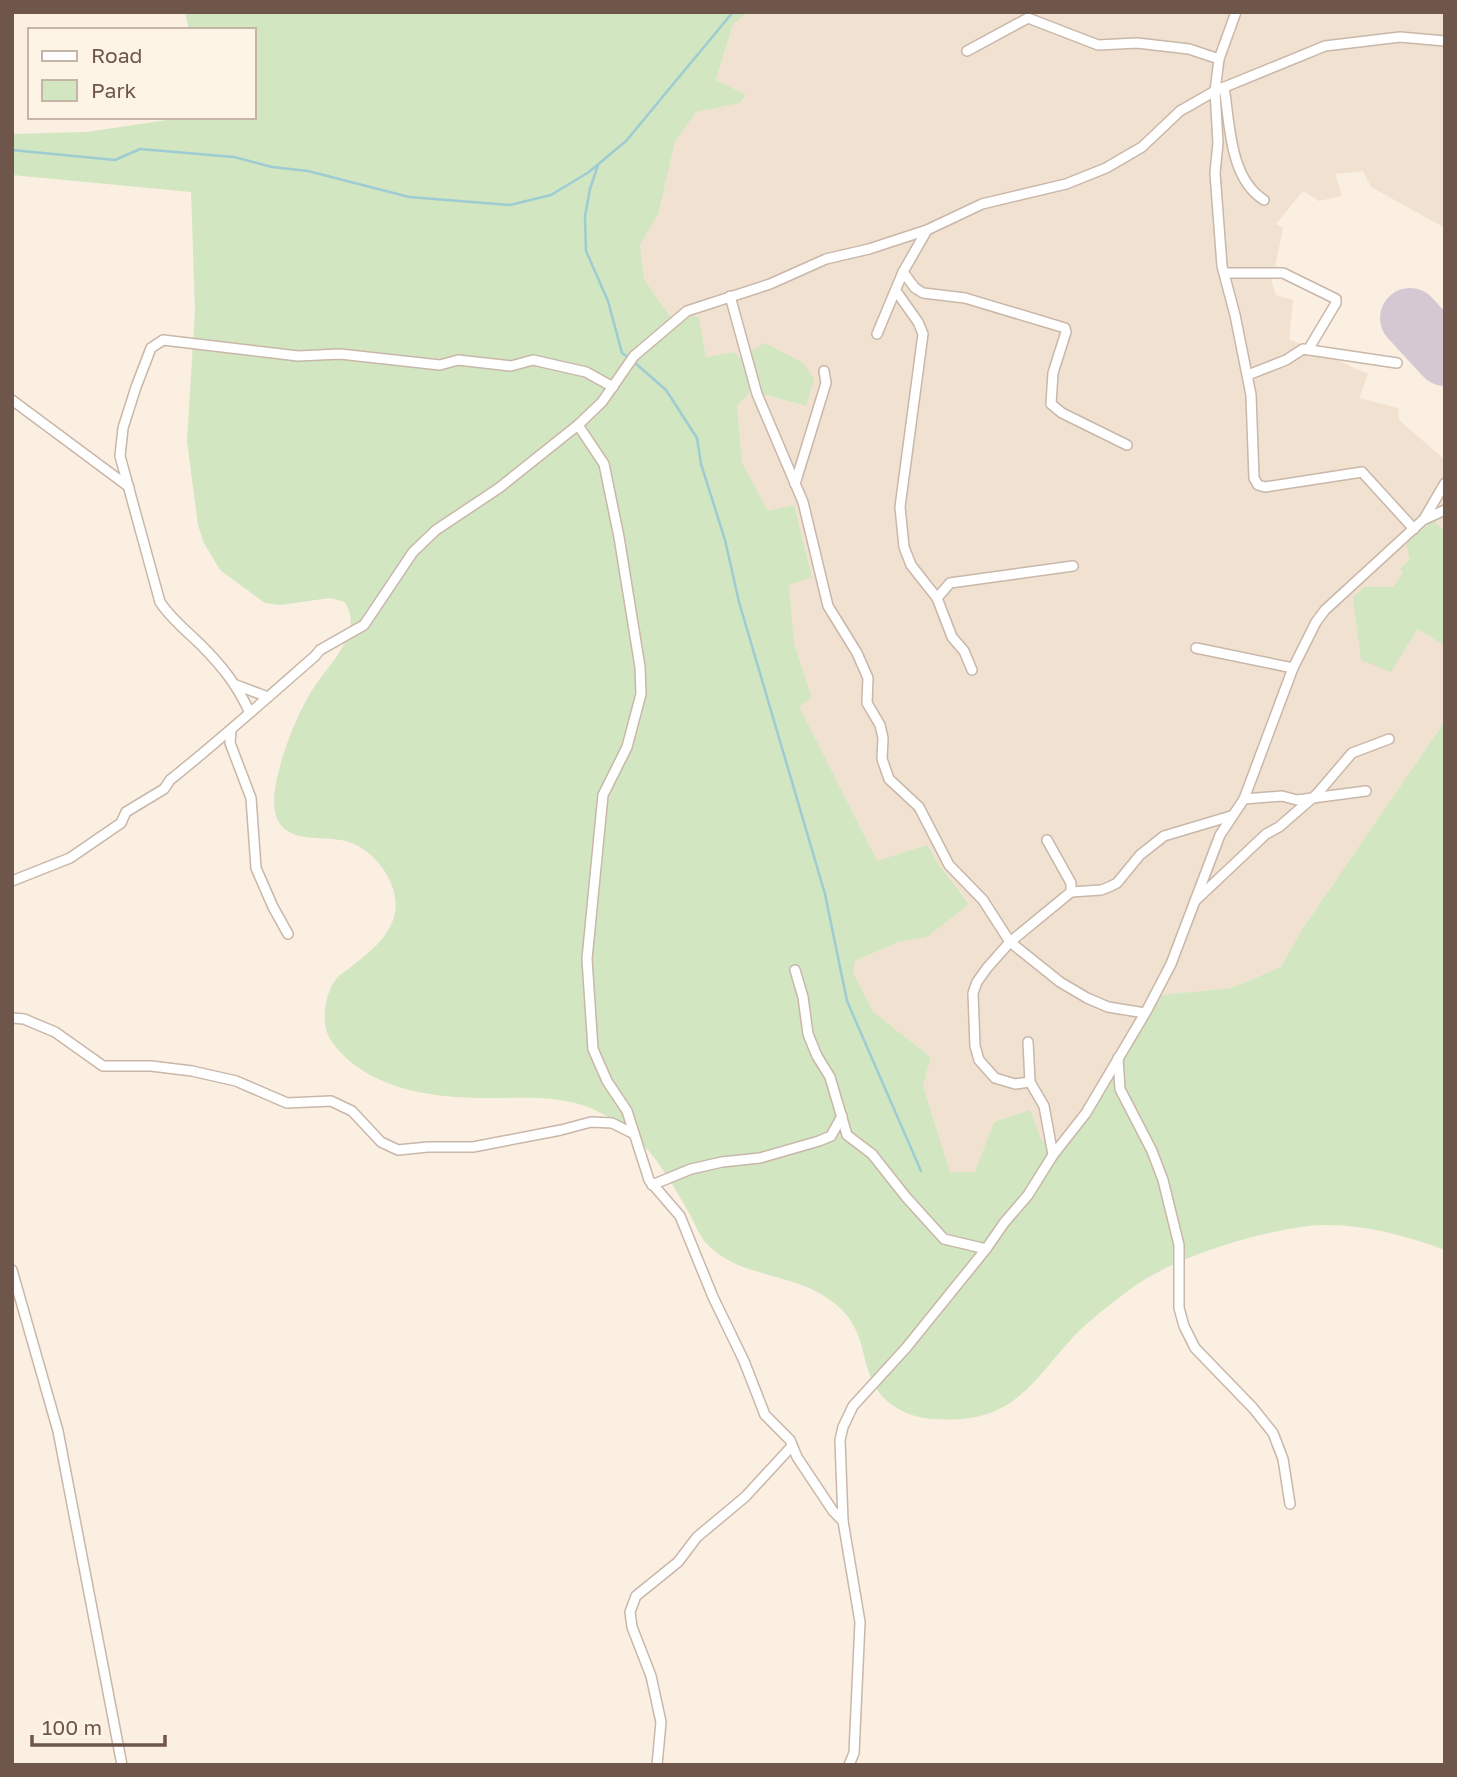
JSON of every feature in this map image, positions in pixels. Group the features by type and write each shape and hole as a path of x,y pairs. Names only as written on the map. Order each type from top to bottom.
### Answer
{"street":[{"path":"1236,12 1219,58 1215,173 1219,241 1252,405 1254,478 1258,485 1265,487 1362,472 1414,529"},
{"path":"967,51 1028,18 1098,45 1137,43 1189,49 1219,58"},
{"path":"12,881 70,858 93,844 121,823 126,812 164,789 170,780 231,731 249,711 320,650 364,625 405,562 436,530 499,488 578,425 594,410 634,356 687,311 770,285 826,259 869,249 927,230 982,204 1066,184 1111,166 1142,147 1180,111 1220,89 1336,43 1400,37 1445,41"},
{"path":"1220,89 1240,170 1253,193 1264,200"},
{"path":"877,334 903,272 927,230"},
{"path":"903,272 915,288 923,293 965,298 1065,328 1054,373 1051,404 1127,444"},
{"path":"1224,272 1283,273 1336,299 1308,350"},
{"path":"896,291 918,322 923,334 900,507 904,547 911,565 937,598 952,637 964,651 972,670"},
{"path":"730,296 757,394 796,484 815,545 828,606 857,653 868,678 867,699 880,725 884,770 895,786 919,807 949,865 983,901 1010,942 1050,975 1087,998 1108,1007 1145,1013"},
{"path":"249,711 236,685 160,602 120,456 123,428 151,348 163,340 298,356 337,354 440,365 458,360 509,366 533,360 586,372 612,387"},
{"path":"1248,375 1290,358 1300,349 1397,363"},
{"path":"796,484 826,383 824,371"},
{"path":"12,400 129,487"},
{"path":"578,425 604,464 640,667 641,694 629,742 603,795 587,965 593,1049 607,1081 627,1111 645,1171 652,1185 680,1216 713,1297 744,1360 765,1415 790,1440 832,1511 843,1521"},
{"path":"849,1765 854,1753 860,1622 843,1521 839,1425 986,1249 1086,1112 1171,964 1220,835 1244,799 1293,668 1321,615 1423,520 1445,483"},
{"path":"1423,520 1445,510"},
{"path":"937,598 950,583 1073,566"},
{"path":"1196,648 1293,668"},
{"path":"236,685 268,697"},
{"path":"231,731 230,743 251,798 256,868 288,934"},
{"path":"1194,903 1266,834 1279,827 1312,798 1352,753 1388,739"},
{"path":"1244,799 1278,795 1294,800 1366,791"},
{"path":"1030,1082 1015,1084 995,1079 979,1060 975,1046 973,993 987,968 1010,942 1071,892 1109,887 1117,883 1140,855 1164,836 1231,816"},
{"path":"1047,840 1071,883 1071,892"},
{"path":"795,970 803,997 808,1034 830,1077 847,1135 873,1154 906,1198 944,1239 986,1249"},
{"path":"12,1018 24,1019 55,1032 103,1066 151,1066 192,1071 236,1082 287,1102 331,1101 352,1111 381,1142 398,1150 428,1146 473,1147 591,1122 612,1123 634,1134"},
{"path":"1028,1042 1030,1082 1044,1106 1053,1155"},
{"path":"1118,1056 1120,1089 1152,1151 1163,1180 1179,1245 1179,1308 1184,1326 1195,1348 1253,1408 1273,1433 1283,1459 1290,1504"},
{"path":"652,1185 691,1169 760,1158 819,1141 833,1134 842,1116"},
{"path":"12,1270 58,1431 122,1765"},
{"path":"657,1765 661,1722 651,1676 632,1626 630,1612 636,1596 678,1562 697,1537 745,1497 792,1446"}],"shaded area":[{"path":"749,12 1445,12 1445,228 1371,187 1363,171 1335,174 1342,196 1319,201 1303,191 1276,224 1283,228 1272,283 1276,295 1293,300 1289,339 1368,374 1359,398 1398,408 1399,420 1445,460 1445,532 1432,521 1410,559 1400,567 1403,573 1393,587 1365,587 1416,629 1445,646 1445,721 1301,931 1281,967 1231,988 1161,995 1056,1152 1041,1139 1030,1111 994,1122 975,1173 950,1172 923,1086 931,1057 873,1012 853,972 855,961 898,942 927,937 969,903 927,845 877,862 799,706 812,698 794,643 789,584 812,576 794,505 768,511 742,463 737,406 751,391 805,406 739,359 735,352 706,357 699,317 675,324 644,279 640,244 658,215 675,142 696,112 740,103 746,96 716,80 733,24"}],"green space":[{"path":"185,12 749,12 733,24 716,80 746,95 740,103 696,112 675,142 658,215 640,244 644,279 675,324 689,316 699,317 706,357 735,352 739,358 765,343 803,363 814,379 806,406 751,391 737,406 742,463 768,511 794,505 812,577 789,585 794,643 812,698 799,706 877,861 927,845 969,904 927,937 898,942 855,961 853,972 873,1012 931,1057 923,1086 950,1172 975,1172 994,1122 1030,1110 1041,1139 1056,1152 1161,995 1231,988 1281,967 1301,931 1445,721 1445,1250 1385,1232 1338,1225 1277,1231 1225,1245 1198,1254 1133,1287 1081,1329 1030,1386 1002,1408 963,1419 915,1416 895,1407 882,1396 873,1383 853,1324 843,1311 810,1288 738,1265 721,1256 702,1237 652,1155 617,1122 588,1107 560,1100 467,1098 402,1088 363,1071 346,1058 328,1035 326,1002 338,977 387,933 394,917 395,895 385,872 369,854 349,842 291,833 282,827 276,817 274,802 282,759 294,726 308,697 344,644 350,629 350,615 345,602 330,598 280,605 265,603 220,570 204,543 198,525 187,441 195,310 191,192 12,175 12,134 86,132 174,119 256,119 256,28 189,28"},
{"path":"1433,520 1445,532 1445,646 1417,629 1391,672 1361,660 1353,597 1365,587 1393,587 1403,573 1400,568 1410,559 1406,544"}],"waterway":[{"path":"12,150 115,160 140,149 234,157 272,167 308,171 409,197 510,205 551,195 589,172 626,141 733,12"},
{"path":"598,165 585,216 586,251 608,301 622,353 629,358"},
{"path":"634,362 666,390 697,438 701,464 725,540 739,602 825,894 847,1001 921,1171"}],"runway":[{"path":"1410,318 1445,356"}]}
